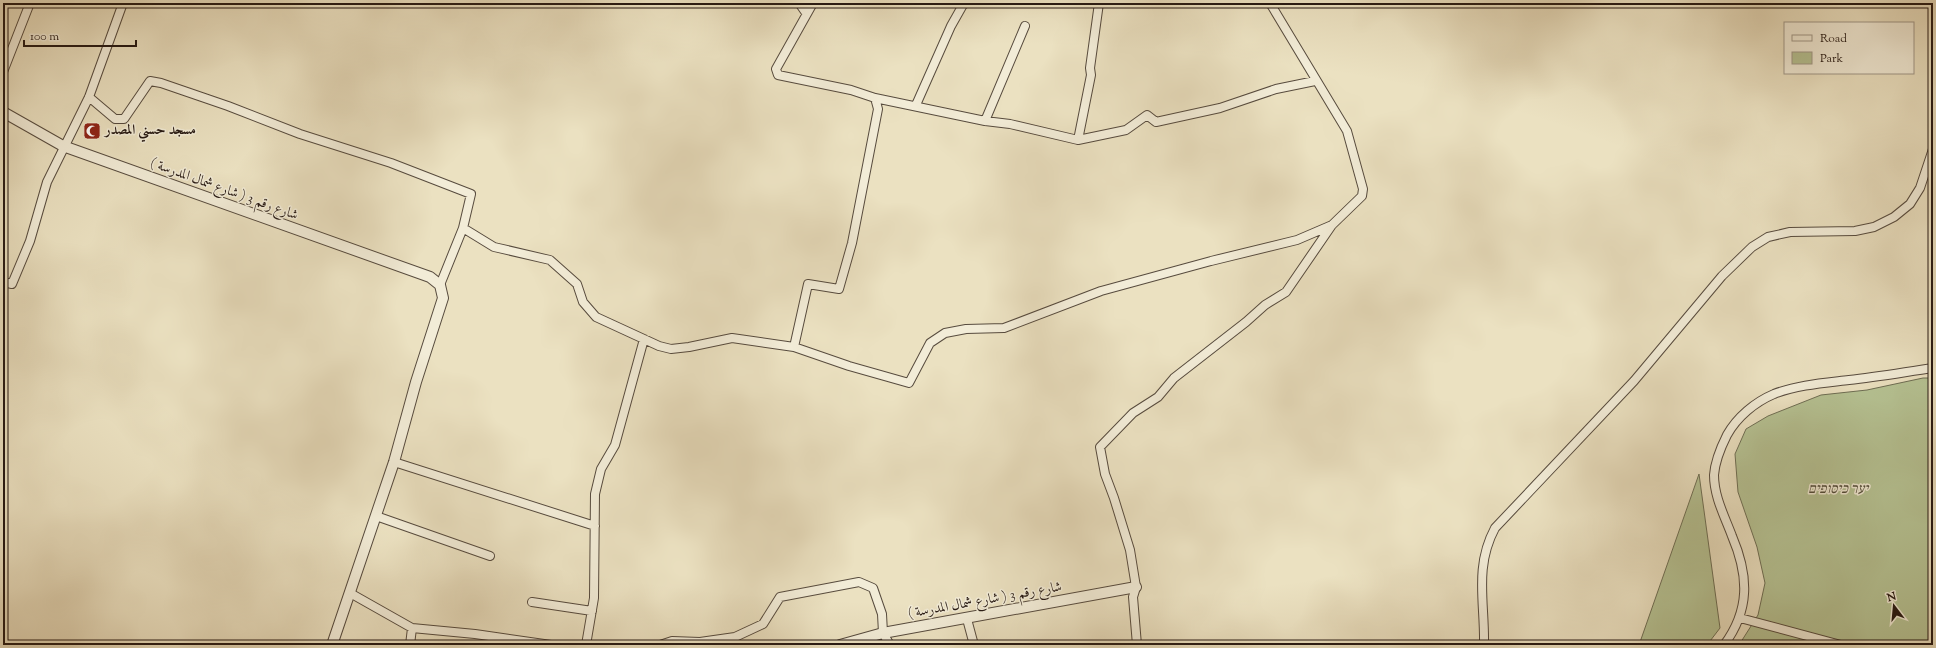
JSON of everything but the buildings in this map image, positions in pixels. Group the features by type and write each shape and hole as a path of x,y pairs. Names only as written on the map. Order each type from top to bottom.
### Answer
{"street":[{"path":"3,72 30,3"},
{"path":"3,282 12,284 30,241 47,182 89,97 124,3"},
{"path":"798,3 806,13"},
{"path":"813,3 806,13 776,69 778,75 851,90 875,98 916,105 985,122 1010,124 1078,140 1126,130 1147,115 1156,122 1220,108 1276,89 1315,81"},
{"path":"916,105 951,26 964,3"},
{"path":"1078,140 1091,75 1090,68 1099,3"},
{"path":"1137,645 1133,597 1136,587 1130,550 1105,474 1100,447 1133,413 1158,397 1174,378 1246,322 1265,305 1286,292 1332,225 1362,196 1363,189 1347,132 1315,81 1270,3"},
{"path":"985,122 1026,26"},
{"path":"89,97 115,119 124,118 150,81 161,82 300,134 391,163 471,194 463,228 440,285 444,298 416,382 394,462 332,645"},
{"path":"794,347 808,284 839,289 852,243 878,109 875,98"},
{"name":"شارع رقم 3 ( شارع شمال المدرسة )","path":"3,112 64,146 430,277 440,285"},
{"path":"1484,645 1482,567 1487,543 1495,528 1634,381 1722,276 1752,247 1768,237 1790,232 1855,231 1874,227 1894,217 1910,204 1920,188 1933,149"},
{"path":"463,228 494,247 550,260 577,284 584,302 596,317 659,346 671,349 689,347 732,338 794,347 850,366 909,383 930,344 945,332 966,329 1004,328 1101,291 1219,259 1297,240 1332,225"},
{"path":"586,645 594,598 595,494 601,469 615,445 644,338"},
{"path":"1724,645 1735,630 1740,618 1744,592 1741,561 1720,505 1714,475 1717,457 1723,442 1734,424 1755,404 1782,392 1933,368"},
{"path":"394,462 595,526"},
{"path":"376,516 490,556"},
{"path":"660,645 672,641 700,642 735,637 763,624 780,597 859,582 873,588 882,614 883,633 890,645"},
{"name":"شارع رقم 3 ( شارع شمال المدرسة )","path":"840,645 883,633 967,619 1018,608 1136,587"},
{"path":"350,593 412,628 475,634 551,645"},
{"path":"532,602 592,611"},
{"path":"1740,618 1841,645"},
{"path":"967,619 974,645"},
{"path":"410,645 412,628"}],"green space":[{"name":"יער כיסופים","path":"1923,378 1933,378 1933,645 1739,645 1758,615 1765,583 1757,547 1738,492 1735,454 1746,429 1768,416 1821,395 1867,390"},
{"path":"1699,474 1720,628 1707,645 1639,645"}],"place":[{"name":"مسجد حسني المصدر","path":"92,131"}]}
